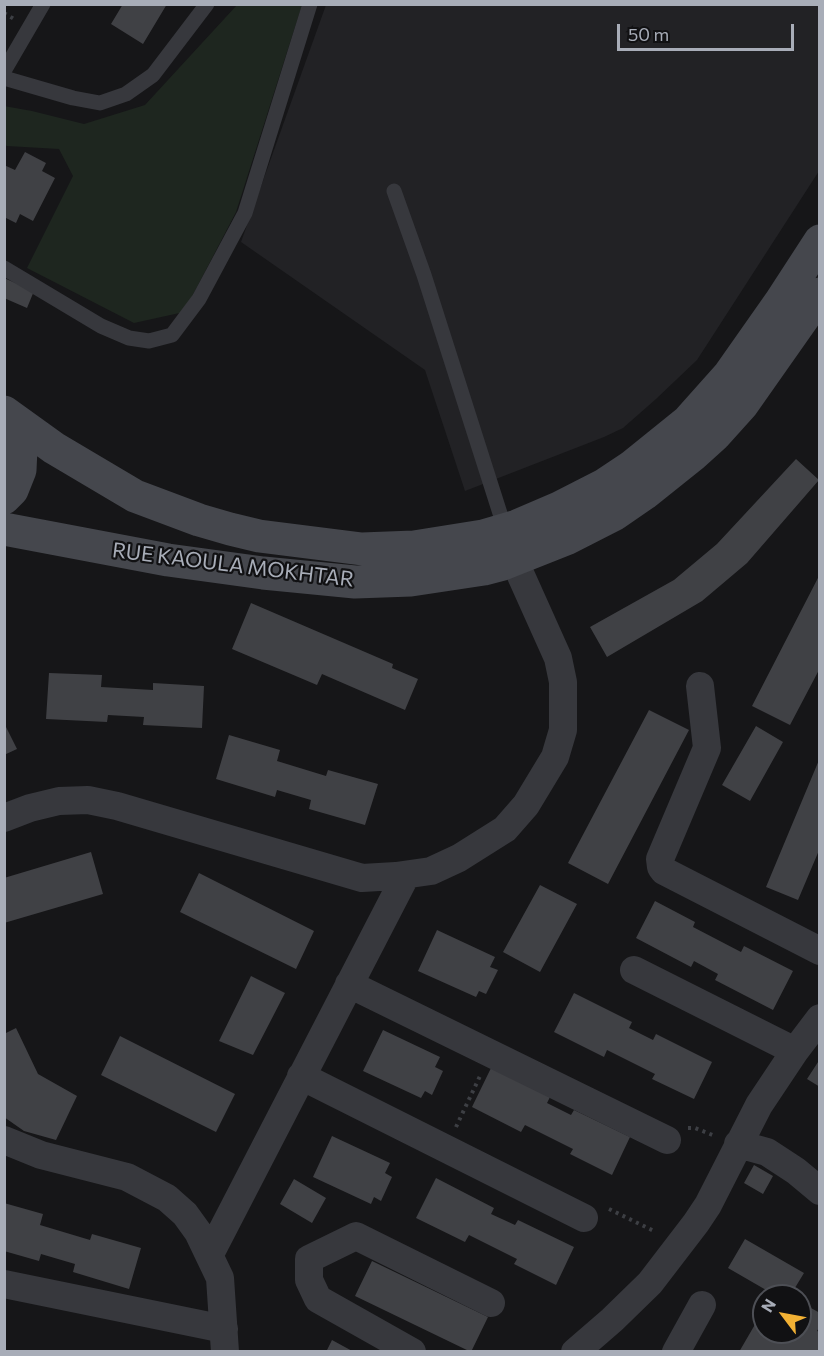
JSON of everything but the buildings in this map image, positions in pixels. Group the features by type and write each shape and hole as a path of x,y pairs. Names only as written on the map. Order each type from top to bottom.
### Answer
{"main road":[{"name":"RUE KAOULA MOKHTAR","path":"4,529 168,560 263,573 355,582 411,580 484,569 509,545 559,508 604,485 631,467 688,421 729,375 781,301 819,241"},
{"name":"RUE KAOULA MOKHTAR","path":"4,413 54,448 127,491 199,520 259,536 362,549 414,547 483,536 509,545 566,538 615,514 704,446 742,405 819,294"},
{"path":"4,413 15,428 21,448 20,470 12,490 4,498"}],"street":[{"path":"4,818 30,808 59,801 88,800 117,806 362,878 430,871 459,858 505,830 526,805 555,757 563,730 563,682 558,658 509,545"},
{"path":"700,686 707,748 660,859 661,867 664,871 819,951"},
{"path":"210,1254 406,874"},
{"path":"634,970 795,1051"},
{"path":"349,984 667,1140"},
{"path":"579,1350 650,1283 681,1244 708,1205 759,1105 819,1018"},
{"path":"302,1076 584,1218"},
{"path":"4,1140 41,1155 105,1170 146,1186 167,1198 185,1214 198,1232 220,1278 224,1340 4,1284"},
{"path":"738,1144 767,1152 796,1171 819,1191"},
{"path":"412,1352 318,1299 309,1280 309,1259 356,1236 491,1303"},
{"path":"676,1352 702,1305"}],"lane":[{"path":"4,71 43,4"},
{"path":"4,78 73,98 100,102 126,94 153,75 207,4"},
{"path":"4,268 101,326 129,338 149,341 172,336 199,298 245,213 310,4"},
{"path":"394,191 424,275 509,545"}],"path":[{"path":"446,1149 491,1054"},
{"path":"667,1140 684,1128 694,1128 738,1144"},
{"path":"584,1218 592,1209 602,1206 681,1244"}],"shaded area":[{"path":"237,5 302,5 236,212 184,312 134,323 27,268 73,176 59,149 5,145 4,106 84,124 145,105"},
{"path":"326,5 819,5 819,171 697,360 656,399 623,428 465,491 425,370 241,242"}]}
